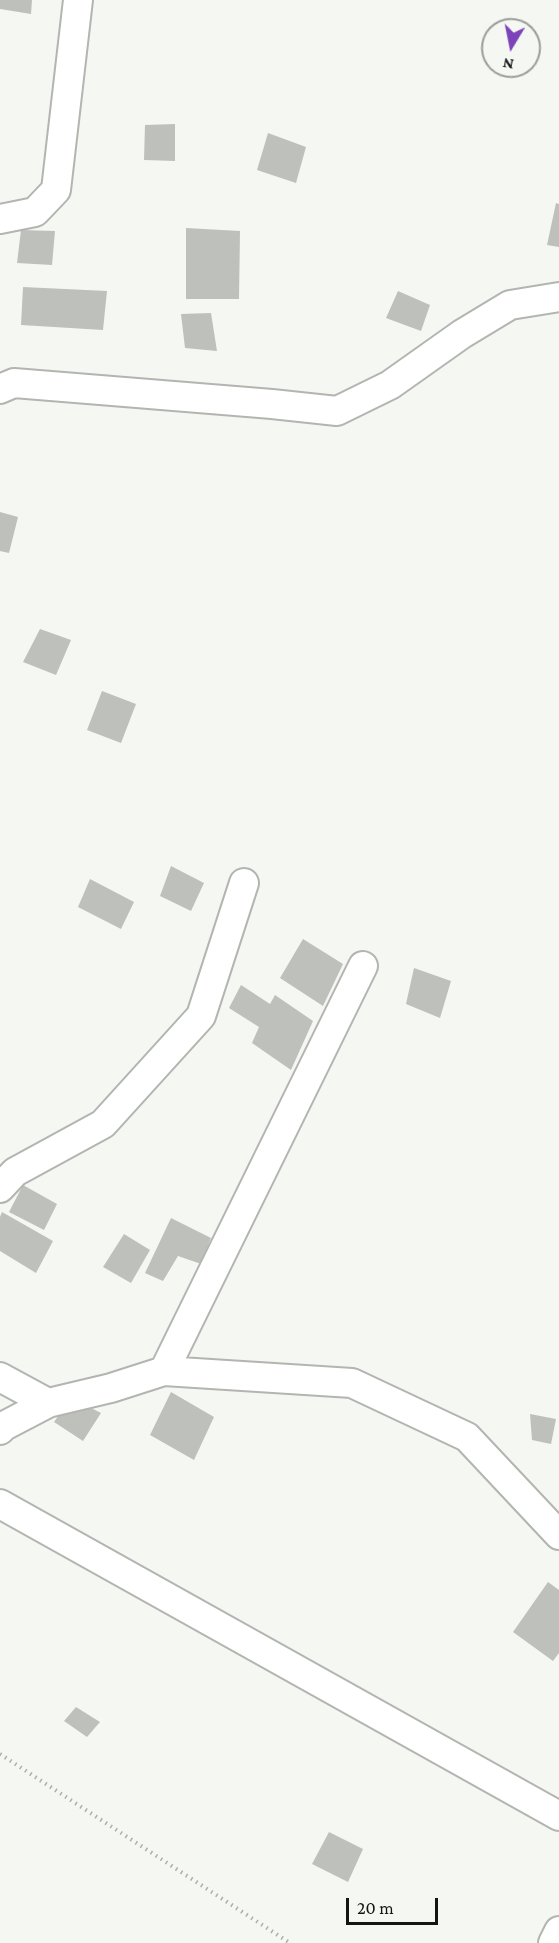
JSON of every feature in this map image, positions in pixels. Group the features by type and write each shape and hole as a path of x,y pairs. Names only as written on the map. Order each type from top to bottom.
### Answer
{"street":[{"path":"0,219 35,212 56,190 78,0"},
{"path":"0,389 15,383 337,411 390,385 462,334 510,305 559,297"},
{"path":"0,1188 15,1172 103,1124 201,1016 244,883"},
{"path":"164,1371 363,966"},
{"path":"0,1431 4,1426 48,1403 111,1388 164,1371 352,1383 467,1437 559,1535"},
{"path":"0,1377 48,1403"},
{"path":"0,1504 559,1816"},
{"path":"553,1943 559,1931"}],"path":[{"path":"0,1754 291,1943"}],"building":[{"path":"0,0 32,0 31,14 0,9"},
{"path":"175,124 175,161 144,160 145,125"},
{"path":"268,133 306,147 296,183 257,170"},
{"path":"556,203 559,204 559,247 547,245"},
{"path":"186,228 240,231 239,299 186,299"},
{"path":"21,230 55,231 52,265 17,263"},
{"path":"23,287 107,291 103,330 21,325"},
{"path":"398,291 430,305 421,331 386,318"},
{"path":"211,313 217,351 185,348 181,314"},
{"path":"0,512 18,517 9,553 0,551"},
{"path":"40,629 71,640 56,675 23,662"},
{"path":"102,691 136,704 121,743 87,730"},
{"path":"171,866 204,883 191,911 160,896"},
{"path":"90,879 134,902 121,929 78,907"},
{"path":"303,939 343,964 323,1006 280,978"},
{"path":"414,968 451,981 440,1018 406,1004"},
{"path":"241,985 270,1004 275,995 313,1021 291,1070 252,1043 259,1027 229,1008"},
{"path":"23,1185 57,1204 44,1230 9,1212"},
{"path":"2,1212 53,1241 36,1273 0,1251"},
{"path":"171,1218 211,1238 201,1264 178,1256 163,1281 145,1273"},
{"path":"124,1234 150,1250 131,1283 103,1267"},
{"path":"171,1392 214,1417 194,1460 150,1435"},
{"path":"71,1398 101,1413 83,1441 54,1422"},
{"path":"530,1414 556,1419 551,1444 532,1440"},
{"path":"548,1582 559,1590 559,1653 553,1661 513,1632"},
{"path":"76,1707 100,1722 87,1737 64,1721"},
{"path":"329,1832 363,1849 348,1882 312,1864"}]}
